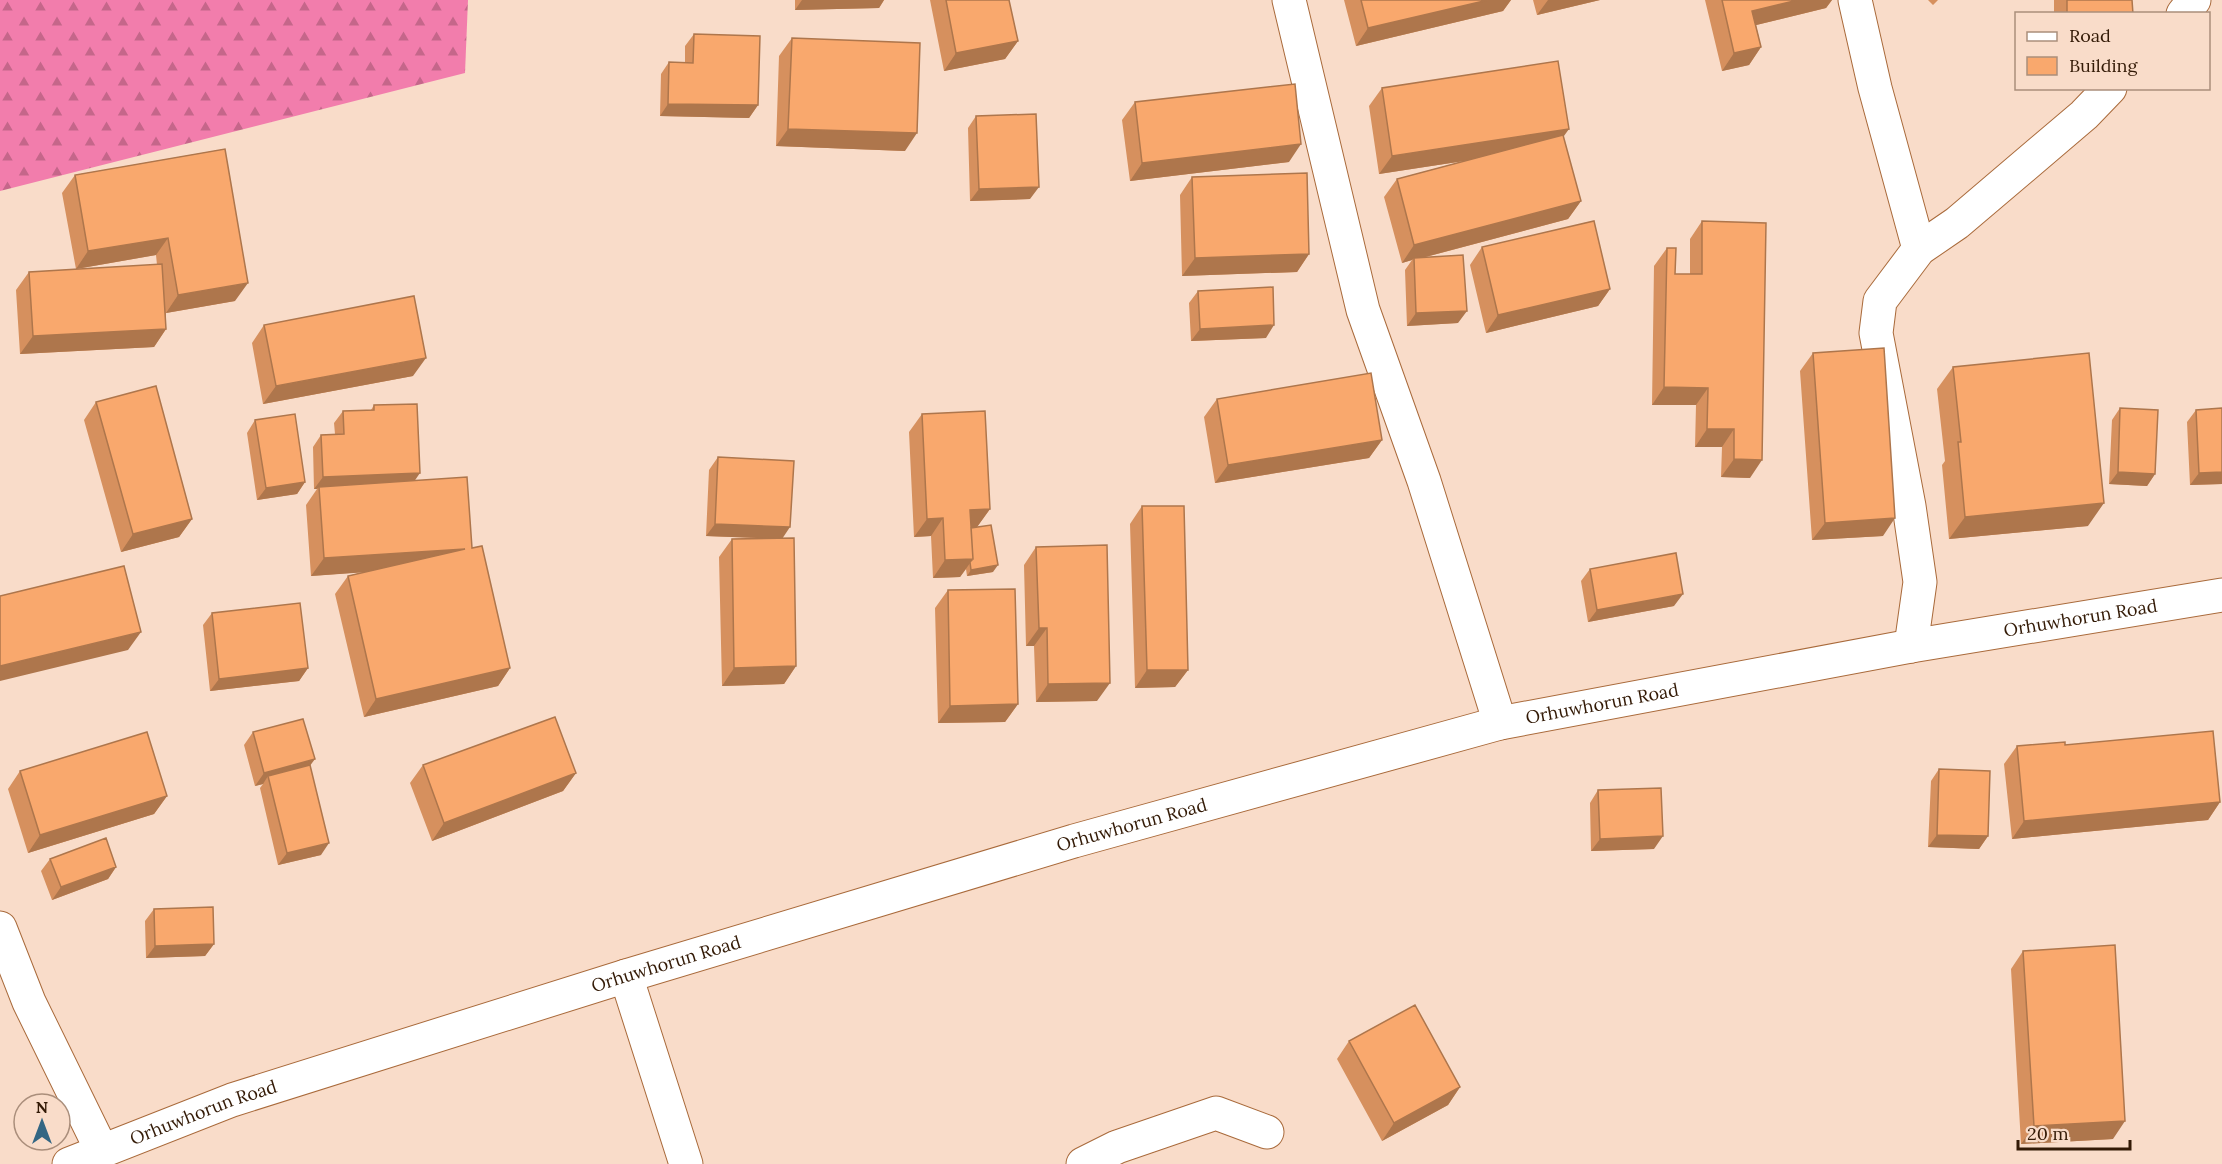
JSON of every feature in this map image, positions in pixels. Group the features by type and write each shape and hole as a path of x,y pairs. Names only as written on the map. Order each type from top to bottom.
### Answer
{"street":[{"path":"1289,0 1363,310 1424,481 1500,723"},
{"path":"1855,0 1875,88 1919,249"},
{"path":"2185,12 2194,0"},
{"path":"1911,646 1920,582 1910,506 1876,333 1880,302 1919,249 1957,223 2084,115 2108,90"},
{"name":"Orhuwhorun Road","path":"69,1164 232,1100 626,976 1074,841 1500,723 1911,646 2222,595"},
{"path":"0,928 29,1002 102,1151"},
{"path":"626,976 686,1164"},
{"path":"1083,1164 1117,1147 1216,1113 1267,1132"}],"green space":[{"path":"0,0 468,0 465,73 0,191"}],"building":[{"path":"946,0 1009,0 1018,41 956,53"},
{"path":"1361,0 1488,0 1368,28"},
{"path":"1722,0 1798,0 1752,11 1761,47 1734,53"},
{"path":"2067,0 2132,0 2133,12 2067,12"},
{"path":"694,34 760,36 758,105 668,104 669,62 693,63"},
{"path":"792,38 920,43 917,133 788,129"},
{"path":"1558,61 1569,129 1392,156 1382,88"},
{"path":"1295,84 1301,144 1142,163 1135,102"},
{"path":"1036,114 1039,187 979,189 976,116"},
{"path":"1563,135 1581,201 1414,245 1397,179"},
{"path":"225,149 248,283 178,295 168,238 88,251 75,175"},
{"path":"1307,173 1309,254 1195,258 1192,177"},
{"path":"1594,221 1610,289 1498,315 1482,247"},
{"path":"1702,221 1766,223 1762,460 1734,459 1734,429 1707,429 1708,388 1664,387 1667,248 1676,248 1675,274 1702,274"},
{"path":"1463,255 1467,311 1416,313 1414,258"},
{"path":"162,264 166,329 33,336 29,272"},
{"path":"1273,287 1274,325 1200,329 1198,291"},
{"path":"414,296 426,358 276,386 264,325"},
{"path":"1884,348 1895,518 1825,523 1813,353"},
{"path":"2089,353 2104,503 1965,517 1958,442 1961,442 1953,367"},
{"path":"1371,373 1382,440 1228,465 1217,399"},
{"path":"156,386 192,519 133,534 96,402"},
{"path":"417,404 420,473 323,477 321,435 344,434 343,411 374,410 374,405"},
{"path":"2120,408 2158,410 2155,474 2118,472"},
{"path":"2222,408 2222,472 2199,473 2196,410"},
{"path":"985,411 990,509 970,510 973,559 945,560 943,518 927,519 922,414"},
{"path":"295,414 305,482 266,488 255,420"},
{"path":"718,457 794,461 790,527 715,524"},
{"path":"467,477 472,548 482,546 510,668 376,699 348,576 465,549 324,558 319,487"},
{"path":"1142,506 1184,506 1188,670 1147,670"},
{"path":"991,525 998,565 971,570 970,562 973,559 971,528"},
{"path":"794,538 796,666 734,668 732,539"},
{"path":"1107,545 1110,683 1048,684 1047,628 1039,628 1036,547"},
{"path":"1676,553 1683,594 1597,610 1590,569"},
{"path":"124,566 141,632 0,666 0,596"},
{"path":"1015,589 1018,704 950,706 948,590"},
{"path":"300,603 308,668 219,679 212,613"},
{"path":"555,717 576,773 444,823 423,765"},
{"path":"303,719 315,759 264,773 253,732"},
{"path":"2213,731 2220,802 2024,821 2017,746 2065,742 2065,745"},
{"path":"147,732 167,796 40,835 20,771"},
{"path":"310,765 329,843 287,853 268,776"},
{"path":"1939,769 1990,771 1988,836 1937,835"},
{"path":"1661,788 1663,836 1600,839 1598,790"},
{"path":"106,838 116,867 61,887 50,859"},
{"path":"213,907 214,944 155,946 154,909"},
{"path":"2115,945 2125,1121 2034,1126 2023,951"},
{"path":"1415,1005 1460,1087 1394,1123 1349,1041"}]}
